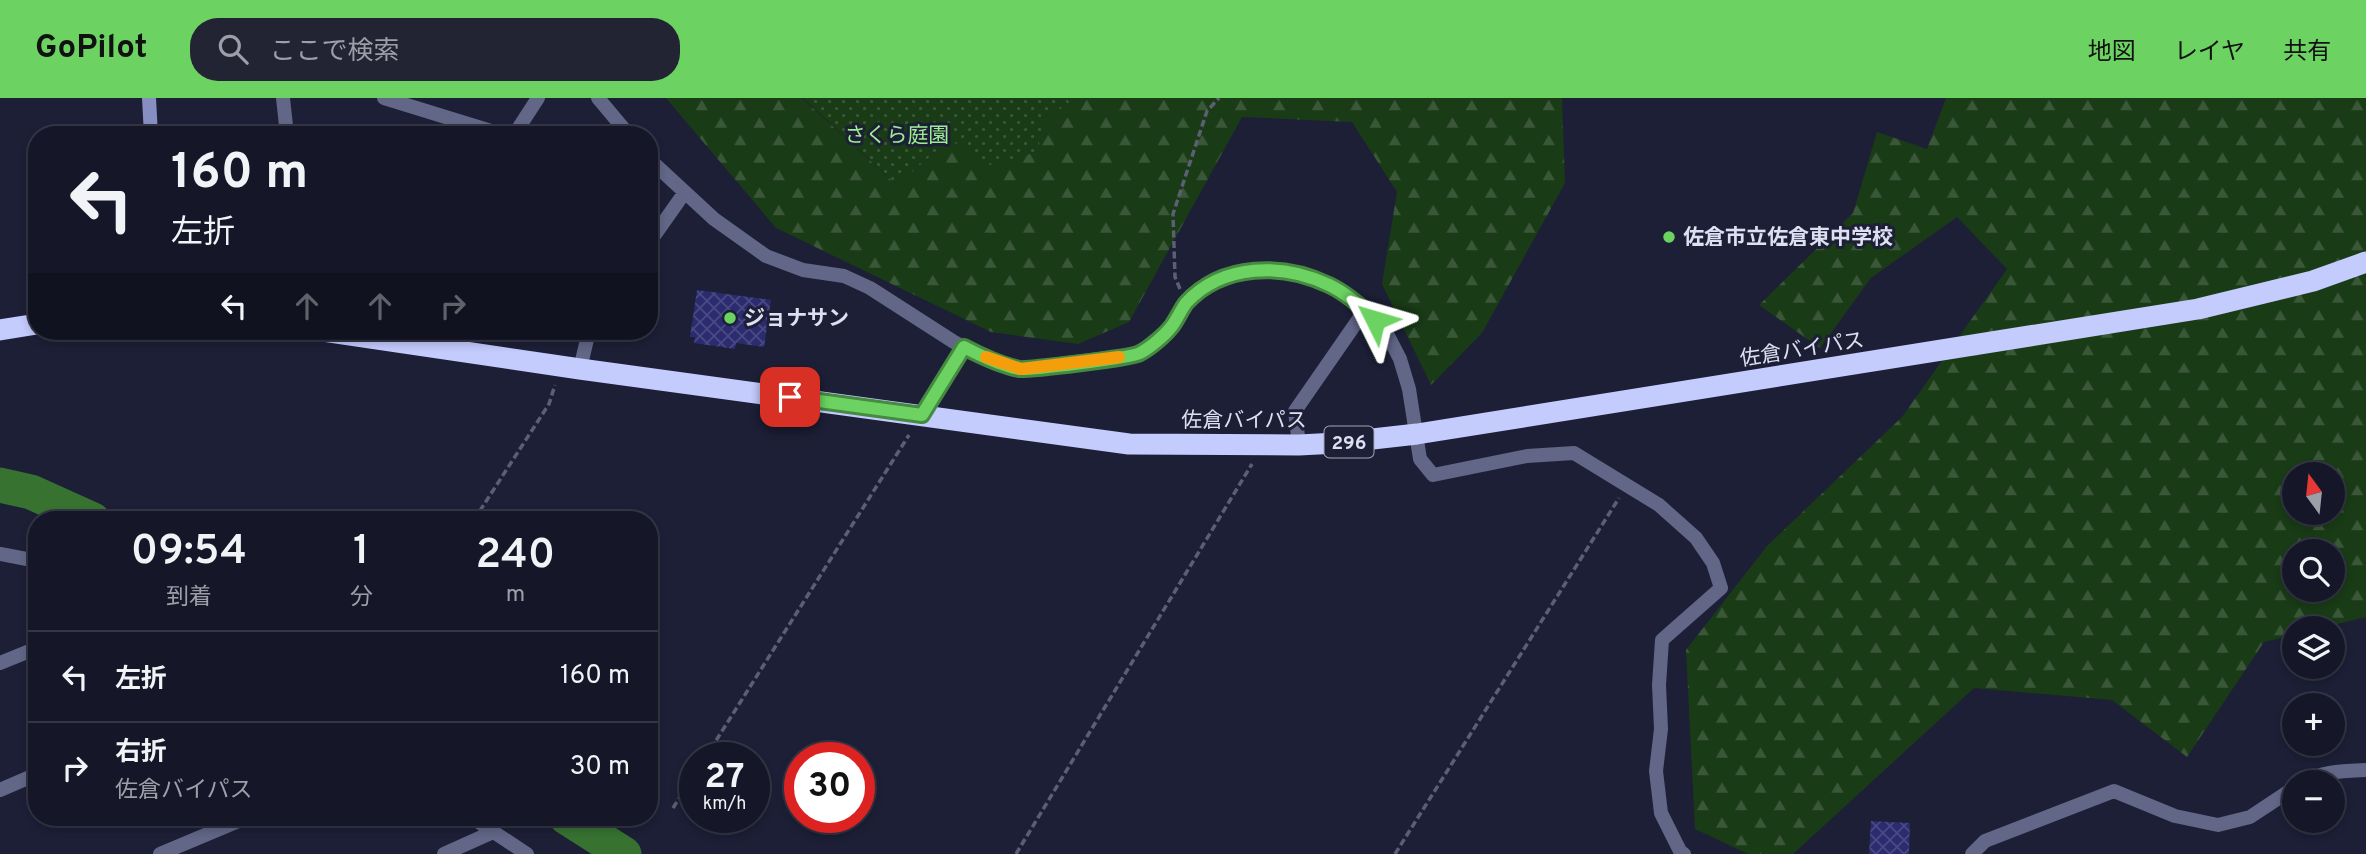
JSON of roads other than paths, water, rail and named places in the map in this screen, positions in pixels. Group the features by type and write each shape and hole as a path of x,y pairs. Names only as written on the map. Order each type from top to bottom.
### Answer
{"highway":[{"name":"佐倉バイパス","path":"417,340 570,367 1129,444 1299,445 1417,434 2198,309 2313,281 2366,262"},
{"path":"0,330 28,325"}],"street":[{"path":"149,98 151,126"},
{"path":"283,98 286,126"},
{"path":"384,98 475,126"},
{"path":"520,126 538,98"},
{"path":"598,98 621,126"},
{"path":"658,167 714,219 766,256 803,270 844,276 870,288 893,305 978,355 1021,369 1138,355 1170,328 1185,304 1205,287 1234,273 1263,270 1298,273 1331,285 1365,310 1385,330 1400,359 1409,389 1420,459 1433,475 1527,456 1574,453 1659,505 1696,538 1713,563 1721,588 1662,640 1659,685 1661,729 1656,771 1661,813 1684,854"},
{"path":"658,230 685,192"},
{"path":"1299,445 1295,411 1365,310"},
{"path":"570,367 584,340"},
{"path":"922,415 964,347"},
{"path":"0,554 28,559"},
{"path":"0,663 28,652"},
{"path":"2345,771 2366,770"},
{"path":"0,790 28,778"},
{"path":"1972,854 1985,841 2114,791 2175,816 2218,825 2250,817 2282,796"},
{"path":"160,854 227,826"},
{"path":"484,826 527,854"},
{"path":"444,854 493,832"}],"waterway":[{"path":"0,485 31,492 73,511"},
{"path":"580,826 624,854"}],"place":[{"name":"佐倉市立佐倉東中学校","path":"1669,237"},
{"name":"ジョナサン","path":"730,318"}],"park label":[{"name":"さくら庭園","path":"897,135"}]}
